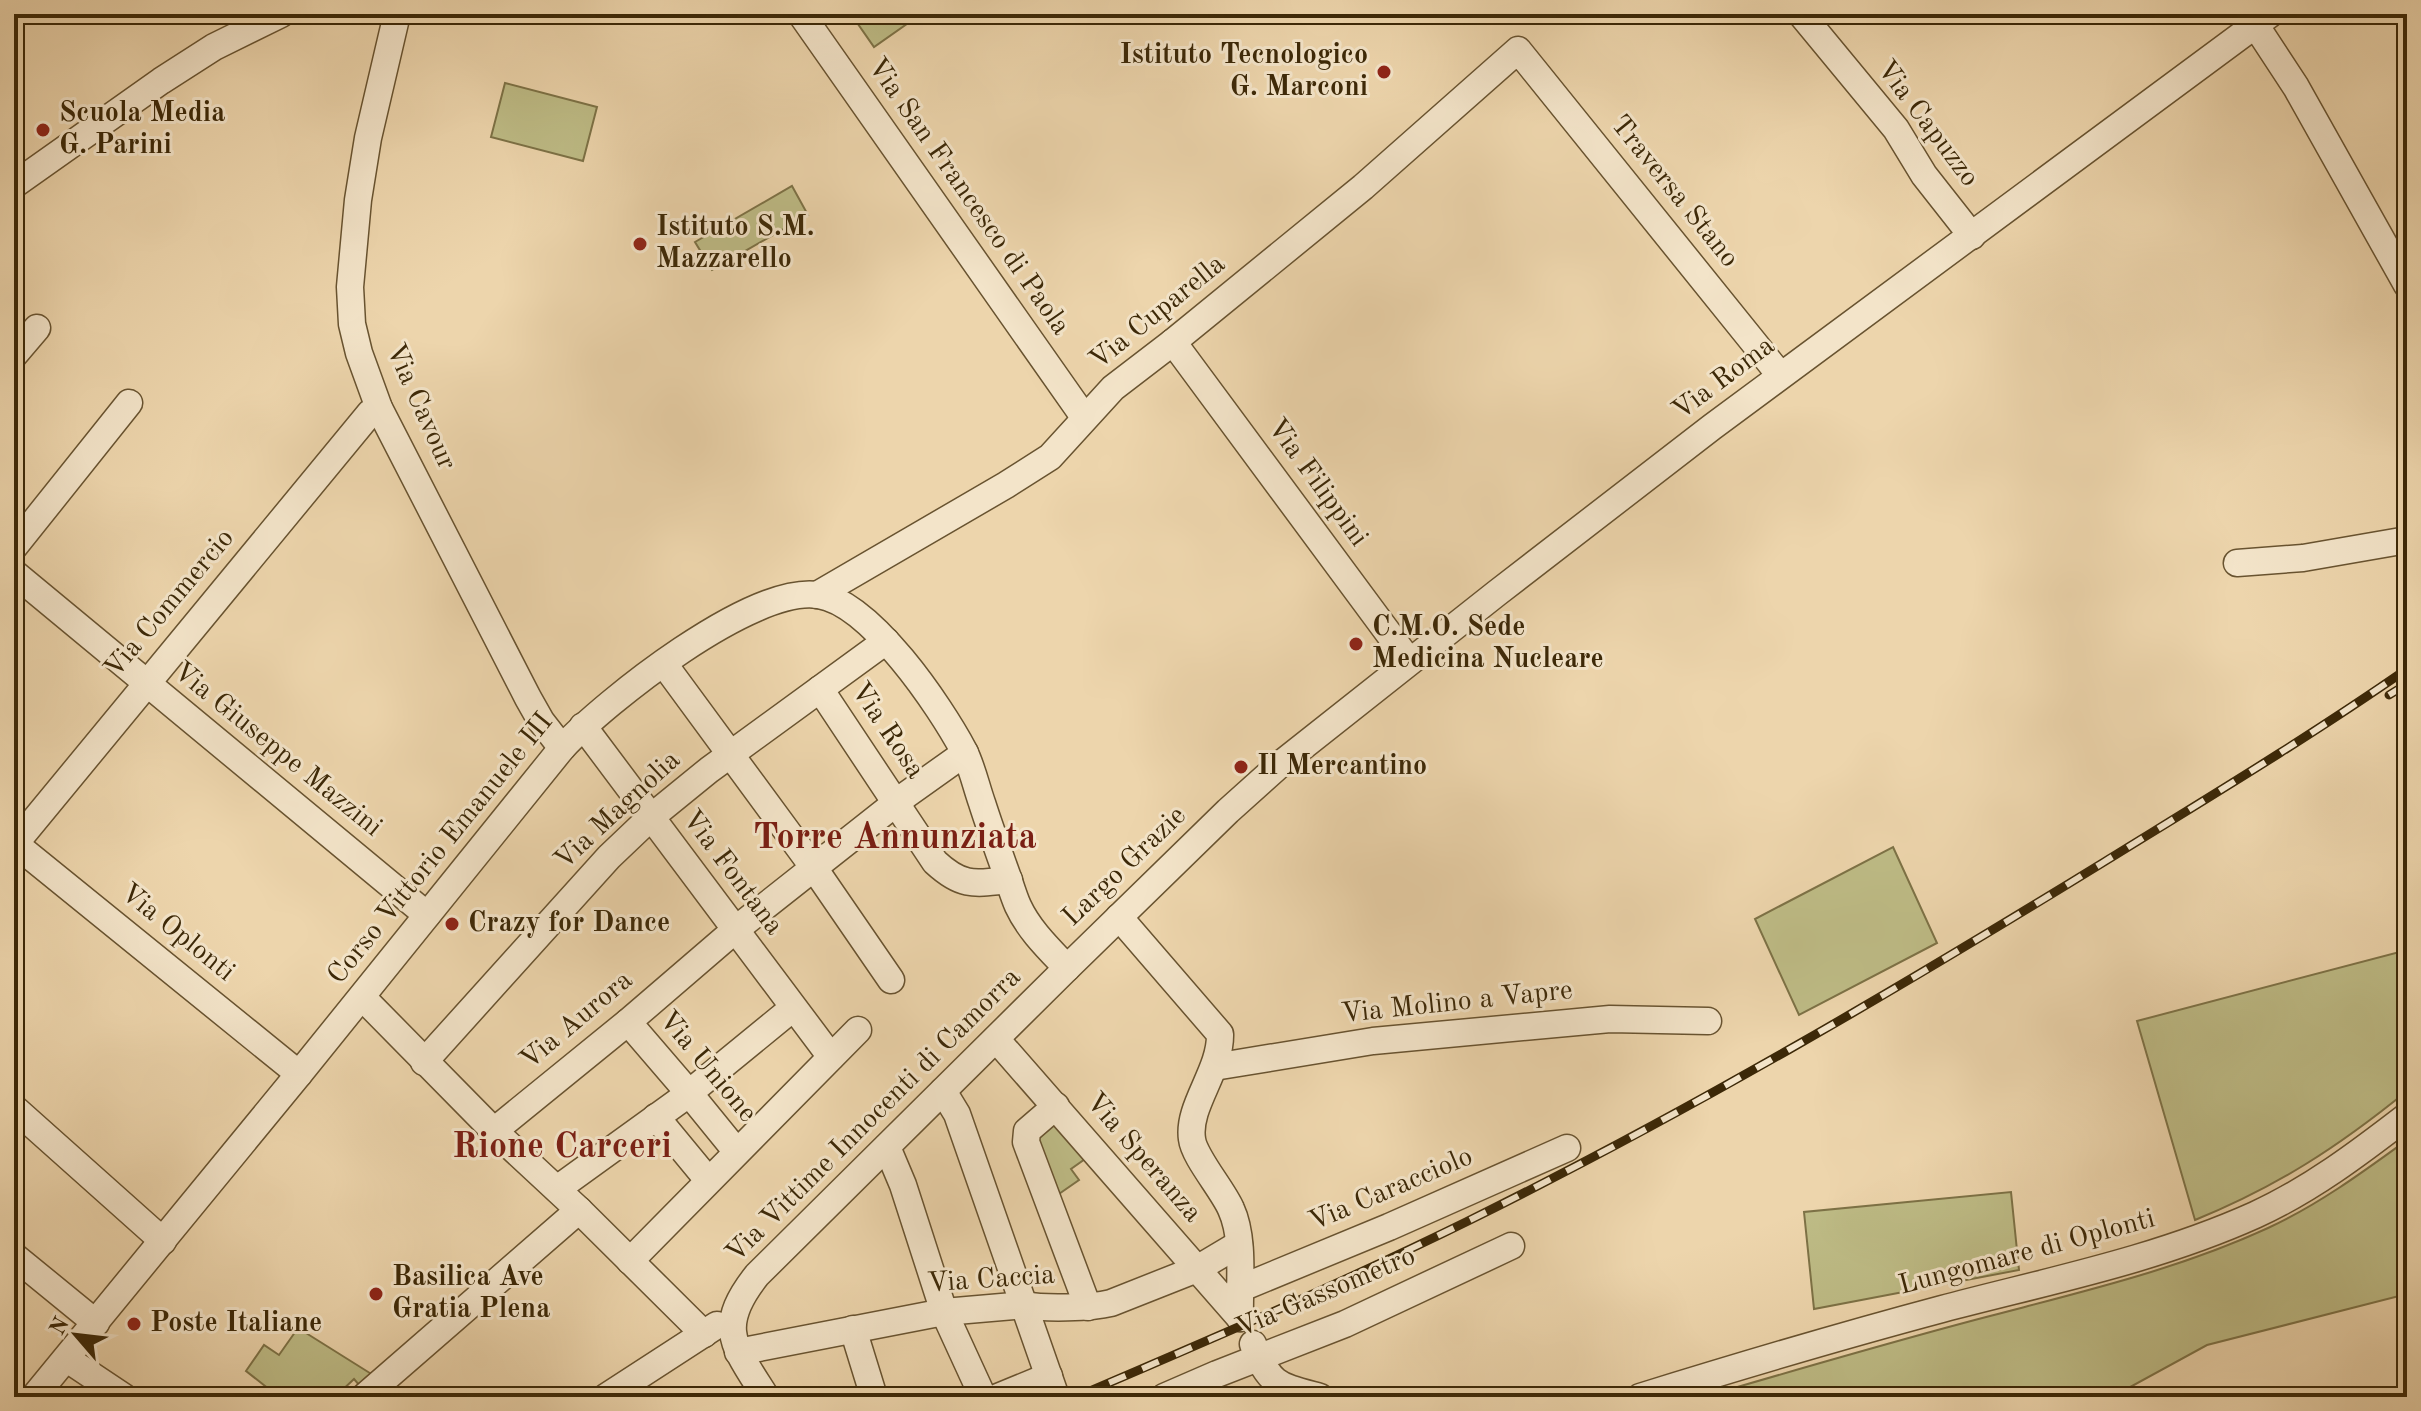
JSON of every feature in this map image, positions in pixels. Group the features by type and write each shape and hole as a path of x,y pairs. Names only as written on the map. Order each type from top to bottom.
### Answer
{"street":[{"path":"14,185 214,47 281,14"},
{"name":"Via Cavour","path":"397,14 368,138 358,200 350,287 352,324 379,408 528,698 562,748"},
{"name":"Via San Francesco di Paola","path":"801,14 1084,417"},
{"name":"Via Capuzzo","path":"1801,14 1896,129 1924,175 1972,236"},
{"path":"2263,20 2296,87 2406,279"},
{"name":"Via Roma","path":"1228,811 1277,767 1409,661 1780,375 2263,20"},
{"name":"Via Cuparella","path":"817,595 1050,457 1113,388 1363,187 1518,50"},
{"name":"Traversa Stano","path":"1518,50 1780,375"},
{"path":"14,355 37,328"},
{"name":"Via Filippini","path":"1173,342 1409,661"},
{"path":"14,547 129,403"},
{"name":"Via Commercio","path":"14,844 370,413 379,408"},
{"path":"2237,563 2303,558 2407,540"},
{"name":"Via Giuseppe Mazzini","path":"14,573 427,915"},
{"path":"817,595 842,604 863,618 921,685 965,753 1018,906 1031,929 1067,968"},
{"name":"Corso Vittorio Emanuele III","path":"33,1397 583,726 664,664 731,620 775,600 817,595"},
{"name":"Via Magnolia","path":"424,1062 609,857 650,818 731,753 886,641"},
{"path":"664,664 814,868 891,980"},
{"name":"Via Rosa","path":"820,689 935,862 950,876 973,884 1009,880"},
{"name":"Via Fontana","path":"583,726 831,1057"},
{"name":"Via Aurora","path":"494,1131 735,930 965,753"},
{"name":"Largo Grazie","path":"1067,968 1228,811"},
{"name":"Via Oplonti","path":"14,844 299,1074"},
{"path":"1119,917 1220,1034 1221,1049 1193,1119 1192,1141 1230,1207 1237,1226 1239,1289"},
{"name":"Via Vittime Innocenti di Camorra","path":"733,1313 741,1295 757,1275 1067,968"},
{"path":"362,997 494,1131 704,1334"},
{"path":"557,1189 689,1093 793,1008"},
{"name":"Via Molino a Vapre","path":"1214,1067 1373,1041 1610,1019 1708,1021"},
{"name":"Via Unione","path":"628,1022 737,1152"},
{"path":"630,1261 858,1030"},
{"name":"Via Speranza","path":"996,1039 1240,1318 1239,1289"},
{"path":"943,1091 957,1114 1052,1386 998,1397"},
{"path":"1056,1106 1027,1131 1026,1142 1088,1307"},
{"path":"15,1112 163,1241"},
{"name":"Lungomare di Oplonti","path":"1640,1397 1829,1340 2111,1267 2190,1242 2257,1214 2309,1186 2358,1154 2407,1116"},
{"path":"656,1117 708,1180"},
{"path":"887,1147 903,1185 944,1312 983,1397"},
{"name":"Via Caracciolo","path":"1239,1289 1567,1148"},
{"path":"364,1397 579,1210"},
{"name":"Via Caccia","path":"738,1352 944,1312 1025,1305 1088,1307 1111,1303 1197,1269 1239,1244"},
{"name":"Via Gassometro","path":"1164,1397 1255,1350 1345,1324 1511,1246"},
{"path":"14,1256 96,1323"},
{"path":"606,1397 733,1313"},
{"path":"733,1313 732,1333 738,1352 766,1397"},
{"path":"853,1329 874,1397"},
{"path":"1255,1350 1269,1376 1280,1386 1320,1397"},
{"path":"67,1359 124,1397"},
{"path":"14,1382 33,1397"}],"shaded area":[{"path":"851,14 921,14 874,47"},
{"path":"505,83 597,107 583,161 491,137"},
{"path":"792,186 808,215 712,270 695,242"},
{"path":"1893,847 1937,943 1799,1015 1755,919"},
{"path":"2407,950 2407,1091 2306,1164 2195,1220 2137,1021"},
{"path":"1055,1113 1092,1154 1071,1169 1079,1180 1056,1196 1032,1133"},
{"path":"2407,1140 2407,1294 2207,1345 2112,1397 1703,1397 2096,1288 2200,1256 2305,1209"},
{"path":"2011,1192 2019,1270 1814,1309 1804,1212"},
{"path":"298,1328 373,1375 360,1386 354,1379 335,1397 279,1397 246,1371 264,1345 279,1355"}],"railway":[{"path":"1076,1397 1418,1245 1629,1138 1868,1004 2026,910 2333,719 2407,669"},
{"path":"2389,695 2407,684"}],"place":[{"name":"Istituto Tecnologico G. Marconi","path":"1384,72"},
{"name":"Scuola Media G. Parini","path":"43,130"},
{"name":"Istituto S.M. Mazzarello","path":"640,244"},
{"name":"C.M.O. Sede Medicina Nucleare","path":"1356,644"},
{"name":"Il Mercantino","path":"1241,767"},
{"name":"Crazy for Dance","path":"452,924"},
{"name":"Basilica Ave Gratia Plena","path":"376,1294"},
{"name":"Poste Italiane","path":"134,1324"}],"district":[{"name":"Torre Annunziata","path":"895,839"},
{"name":"Rione Carceri","path":"562,1148"}]}
